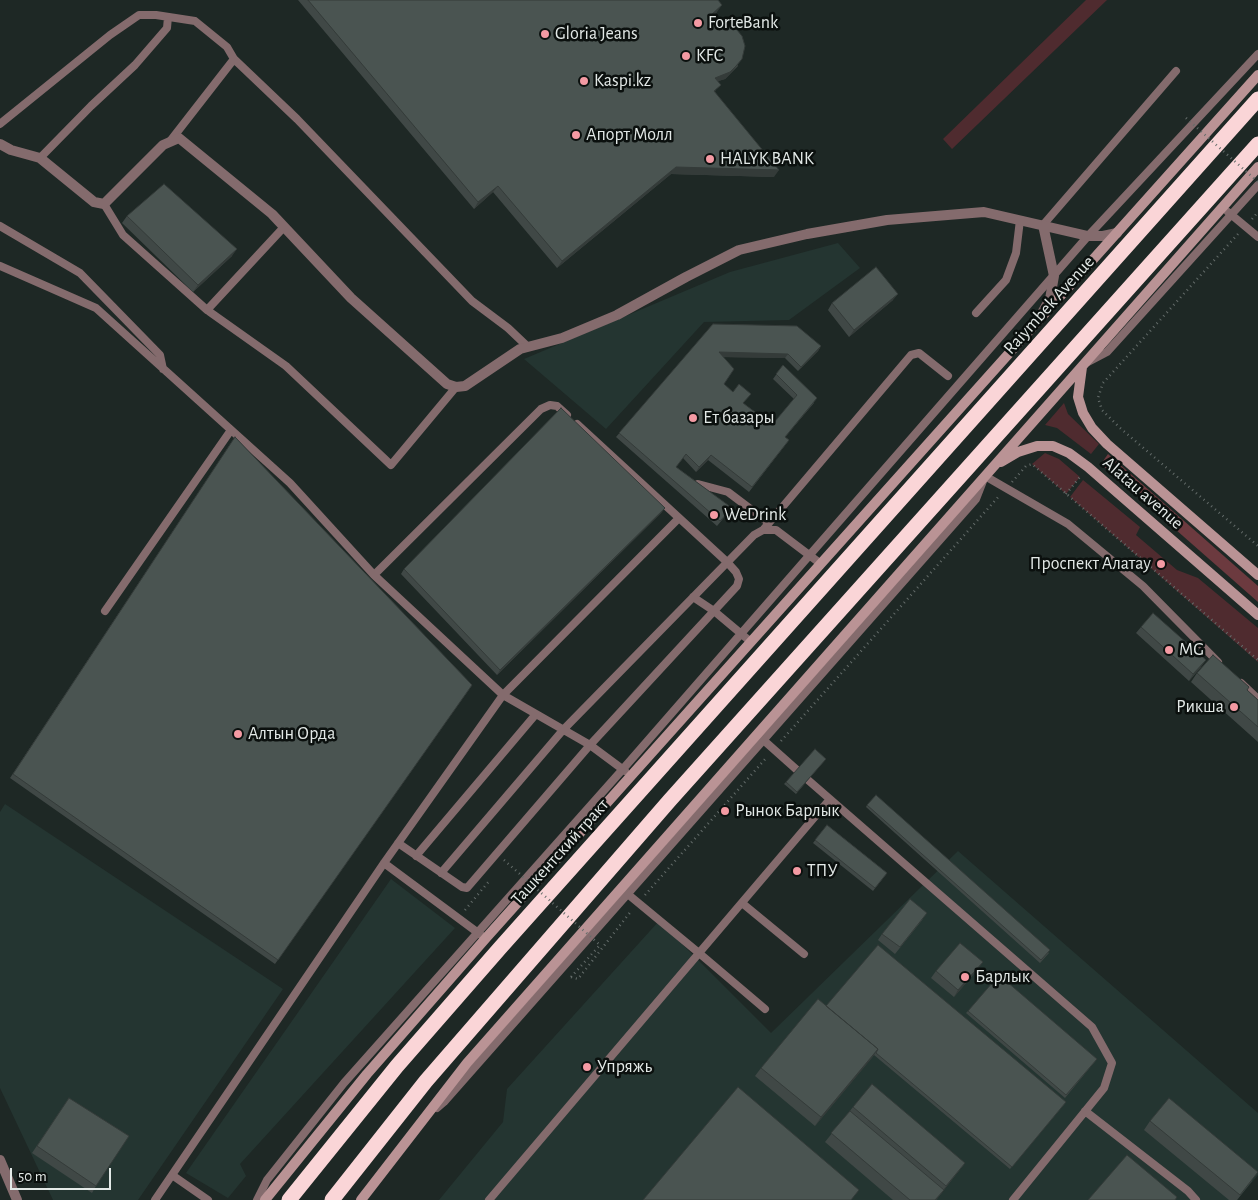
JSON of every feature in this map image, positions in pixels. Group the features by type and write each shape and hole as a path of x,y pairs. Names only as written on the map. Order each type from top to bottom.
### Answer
{"highway":[{"name":"Raiymbek Avenue","path":"867,536 1258,99"},
{"path":"332,1200 426,1081 638,837 1258,144"},
{"name":"Ташкентский тракт","path":"289,1200 397,1066 867,536"}],"main road":[{"path":"265,1200 481,935 627,772 751,642 1258,76"},
{"path":"361,1200 467,1063 624,891 760,737 988,472 1258,167"},
{"name":"Alatau avenue","path":"1082,366 1078,397 1082,413 1092,428 1107,444 1258,575"},
{"name":"Alatau avenue","path":"988,472 1018,452 1036,446 1053,446 1069,454 1088,467 1258,615"}],"street":[{"path":"0,144 11,150 40,158 94,202 104,204 163,145 179,138 272,214 351,298 447,384 456,387 465,386 520,349 562,338 617,316 739,250 807,234 887,220 984,212 1088,236 1103,236 1117,233"},
{"path":"1035,324 1050,299 1054,276 1042,225"},
{"path":"0,1160 16,1200"}],"lane":[{"path":"0,124 110,35 140,15 195,21 227,47 234,59 298,119 472,301 508,328 528,347"},
{"path":"40,158 135,65 167,28 168,17"},
{"path":"0,266 96,308 290,482 374,575 503,695 590,745 627,772 740,633 810,556 1088,236 1258,54"},
{"path":"171,140 234,59"},
{"path":"1042,225 1176,71"},
{"path":"1082,366 1107,352 1258,183"},
{"path":"104,204 122,235 206,310 286,366 391,465 456,387"},
{"path":"1222,207 1258,237"},
{"path":"976,313 1006,280 1016,253 1020,220"},
{"path":"0,226 80,273 160,355 163,369"},
{"path":"206,310 284,227"},
{"path":"441,873 563,730 727,562 754,535 766,526 911,355 919,353 948,376"},
{"path":"374,575 541,409 550,405 558,406 727,562 740,579 737,586 590,745 467,888 462,887 398,843"},
{"path":"105,611 231,430"},
{"path":"988,472 1007,488 1068,524 1083,536 1143,586 1221,665"},
{"path":"698,484 728,492 766,526 776,530 820,564"},
{"path":"155,1200 384,863 503,695 679,518"},
{"path":"693,597 714,611 751,642"},
{"path":"1236,679 1258,699"},
{"path":"416,856 536,714"},
{"path":"760,737 797,770"},
{"path":"808,780 1092,1027 1112,1063 1104,1088 1013,1200"},
{"path":"489,1200 830,799"},
{"path":"257,1200 267,1180 344,1083 481,935 384,863"},
{"path":"624,891 765,1009"},
{"path":"742,903 804,954"},
{"path":"1085,1111 1188,1191 1196,1200"},
{"path":"172,1176 208,1200"}],"path":[{"path":"1186,118 1258,183"},
{"path":"1217,257 1103,383 1098,398 1102,410 1120,428 1258,546"},
{"path":"504,860 600,945 571,978 578,979 637,903 1026,466 1032,464 1258,660"},
{"path":"1066,494 1080,477"},
{"path":"459,918 480,893"}],"shaded area":[{"path":"1086,0 1107,0 952,149 943,139"},
{"path":"838,243 860,268 789,320 704,322 606,429 524,359 730,272"},
{"path":"1064,403 1068,414 1099,444 1091,454 1057,428 1045,425"},
{"path":"1045,453 1059,459 1080,477 1066,494 1032,464"},
{"path":"1108,454 1258,586 1258,602 1101,464"},
{"path":"1083,480 1140,527 1136,535 1177,570 1198,578 1258,628 1258,662 1070,497"},
{"path":"5,804 283,989 138,1200 53,1200 0,1088 0,812"},
{"name":"Барлык","path":"958,851 1258,1113 1258,1175 1237,1200 439,1200 503,1122 507,1089 659,921 771,1033"},
{"path":"391,879 455,928 240,1164 246,1176 228,1198 186,1173"}],"building":[{"name":"Апорт Молл","path":"308,0 718,0 722,5 712,14 721,24 730,25 737,30 742,36 745,46 742,59 736,66 730,72 715,78 721,85 714,91 779,170 676,167 562,261 498,186 478,202"},
{"path":"164,184 237,249 198,285 127,216"},
{"path":"876,267 898,294 854,330 832,303"},
{"name":"Ет базары","path":"713,324 797,326 821,346 801,367 788,354 719,352 734,369 724,384 733,392 739,384 751,394 743,403 772,425 797,395 776,374 783,365 817,398 785,437 789,440 752,487 711,455 699,467 686,454 676,467 732,508 720,521 619,433"},
{"path":"561,408 665,508 500,670 404,569"},
{"name":"Алтын Орда","path":"235,437 472,685 278,960 13,774"},
{"path":"1153,613 1206,660 1193,674 1141,627"},
{"path":"1213,655 1249,687 1247,690 1258,700 1258,727 1197,673"},
{"path":"815,749 826,759 797,792 786,782"},
{"path":"876,795 1050,950 1041,960 867,805"},
{"path":"827,825 887,873 875,888 815,840"},
{"path":"910,899 927,913 900,947 882,934"},
{"path":"960,943 983,962 958,990 936,971"},
{"path":"878,945 1066,1102 1012,1167 876,1053 878,1049 826,1006"},
{"path":"999,975 1097,1059 1066,1095 968,1011"},
{"path":"818,999 878,1049 821,1117 761,1068"},
{"path":"872,1084 965,1163 946,1186 853,1107"},
{"path":"738,1087 859,1190 851,1200 643,1200"},
{"path":"69,1098 129,1136 96,1186 37,1146"},
{"path":"1169,1098 1258,1172 1240,1195 1150,1121"},
{"path":"850,1111 944,1190 935,1200 910,1200 831,1133"},
{"path":"1127,1155 1177,1197 1175,1200 1088,1200"}],"place":[{"name":"ForteBank","path":"698,23"},
{"name":"Gloria Jeans","path":"545,34"},
{"name":"KFC","path":"686,56"},
{"name":"Kaspi.kz","path":"584,81"},
{"name":"Апорт Молл","path":"576,135"},
{"name":"HALYK BANK","path":"710,159"},
{"name":"Ет базары","path":"693,418"},
{"name":"WeDrink","path":"714,515"},
{"name":"Проспект Алатау","path":"1161,564"},
{"name":"MG","path":"1169,650"},
{"name":"Рикша","path":"1234,707"},
{"name":"Алтын Орда","path":"238,734"},
{"name":"Рынок Барлык","path":"725,811"},
{"name":"ТПУ","path":"797,871"},
{"name":"Барлык","path":"965,977"},
{"name":"Упряжь","path":"587,1067"}]}
